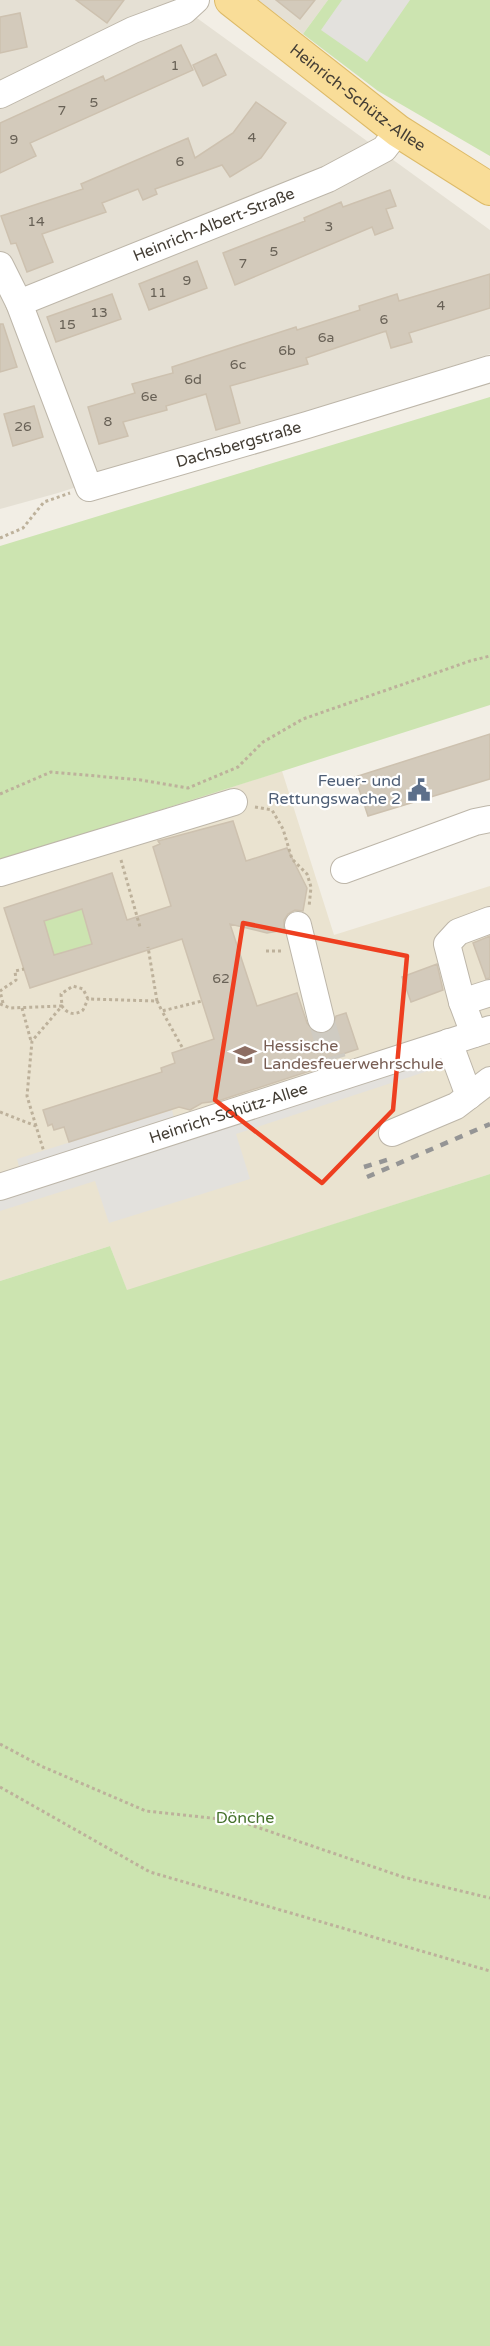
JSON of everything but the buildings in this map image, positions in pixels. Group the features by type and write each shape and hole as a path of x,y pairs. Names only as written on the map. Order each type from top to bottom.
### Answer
{"main road":[{"name":"Heinrich-Schütz-Allee","path":"231,0 398,131 490,189"}],"street":[{"path":"0,95 133,30 184,11 196,0"},
{"name":"Heinrich-Albert-Straße","path":"19,303 328,179 384,149 398,131"},
{"path":"0,265 19,303 89,488"},
{"name":"Dachsbergstraße","path":"89,488 490,369"},
{"path":"0,873 234,802"},
{"path":"344,870 475,822 490,819"},
{"path":"482,1031 462,1002 447,944 458,932 490,920"},
{"path":"298,925 321,1019"},
{"path":"462,1002 490,993"},
{"name":"Heinrich-Schütz-Allee","path":"0,1187 335,1069 448,1042 482,1031"},
{"path":"448,1042 469,1096"},
{"path":"392,1133 456,1106 490,1080"}],"path":[{"path":"0,538 23,528 44,502 89,488"},
{"path":"0,794 51,772 141,780 188,788 238,767 263,742 303,719 490,656"},
{"path":"234,802 272,810 283,829 292,859 306,874 311,899 308,911 298,925 289,949 266,951"},
{"path":"114,838 140,927"},
{"path":"148,947 156,1001 182,1047"},
{"path":"24,969 15,972 16,980 0,991 1,1004 10,1008 62,1006"},
{"path":"73,986 83,989 88,999 84,1010 75,1014 68,1013 62,1006 62,994 73,986"},
{"path":"88,999 156,1001"},
{"path":"162,1011 202,1001"},
{"path":"32,1041 62,1006"},
{"path":"22,1008 32,1041 27,1096 50,1171"},
{"path":"0,1112 36,1126"},
{"path":"0,1744 41,1766 146,1811 238,1821 403,1877 490,1898"},
{"path":"0,1787 150,1872 490,1971"}],"highlighted area":[{"path":"243,923 407,956 393,1110 322,1183 215,1100"}],"shaded area":[{"path":"0,0 172,0 490,230 490,354 58,493 0,509"},
{"path":"258,0 328,0 303,34"},
{"path":"342,0 410,0 367,62 321,30"},
{"name":"Hessische Landesfeuerwehrschule","path":"282,771 334,935 490,886 490,1174 127,1291 110,1246 0,1281 0,861"},
{"path":"433,1055 437,1068 236,1134 250,1179 109,1223 95,1181 0,1211 0,1195"},
{"path":"172,1110 175,1121 20,1170 17,1159"}],"green space":[{"path":"328,0 490,0 490,156 378,91 303,34"},
{"path":"490,397 490,705 0,861 0,546"},
{"path":"82,909 92,944 54,955 44,921"},
{"name":"Dönche","path":"490,1174 490,2346 0,2346 0,1281 110,1246 127,1290"}],"tunnel":[{"path":"321,1019 333,1060"}],"railway":[{"path":"367,1177 490,1124"},
{"path":"364,1167 390,1159"}],"place":[{"name":"Feuer- und Rettungswache 2","path":"419,790"},
{"name":"Hessische Landesfeuerwehrschule","path":"245,1055"}]}
